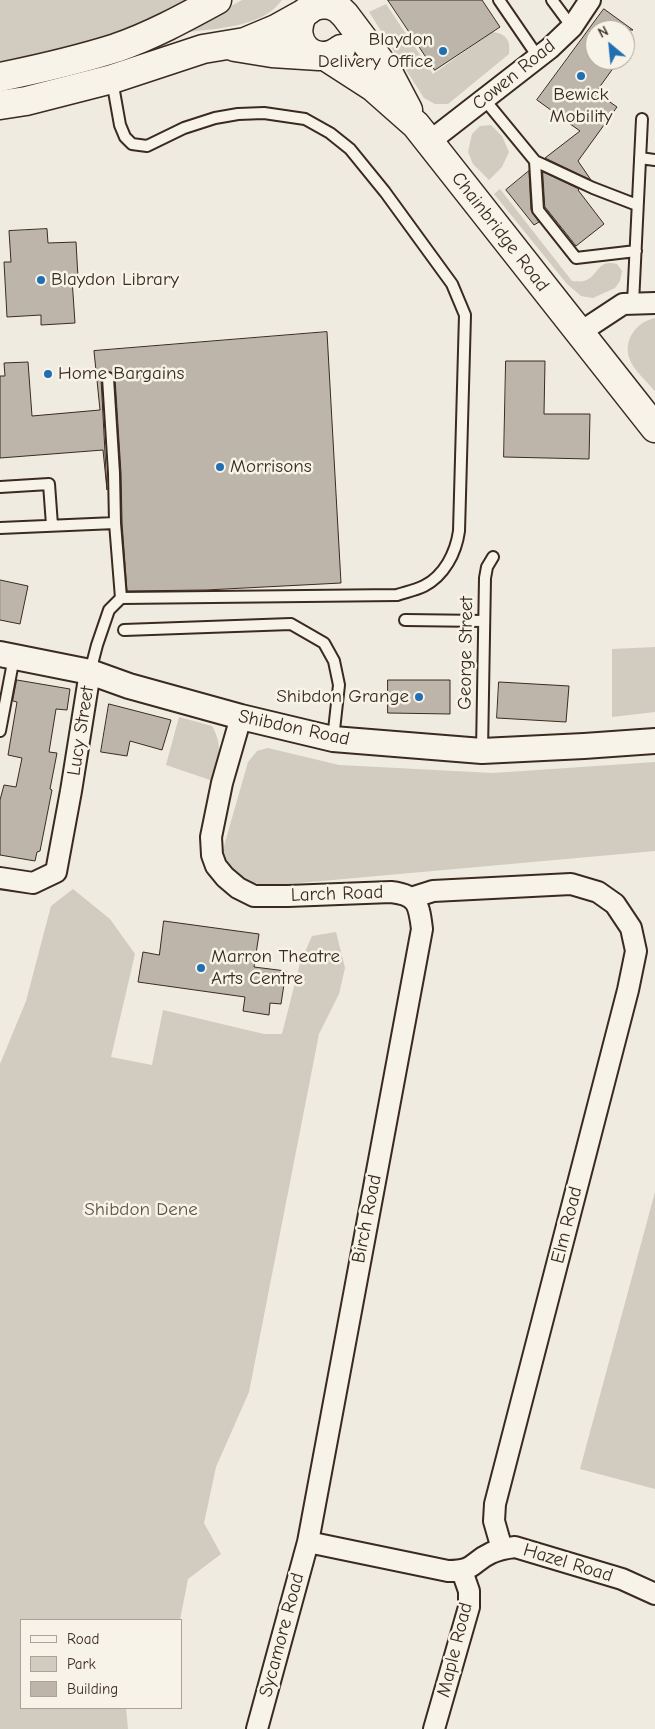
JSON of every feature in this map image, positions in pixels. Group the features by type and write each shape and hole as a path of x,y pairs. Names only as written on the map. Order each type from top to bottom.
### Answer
{"main road":[{"path":"0,77 56,66 118,47 176,22 217,0"},
{"path":"0,105 26,101 112,79 203,49 226,46 264,34 306,8 323,4 331,5 345,12 388,72 422,134"},
{"path":"306,8 299,21 297,30 299,39 310,53 322,56"},
{"path":"226,46 272,53 333,55 346,45 350,29 345,12"},
{"name":"Chainbridge Road","path":"322,56 373,87 422,134 508,240 655,428"}],"street":[{"name":"Cowen Road","path":"422,134 484,100 538,58 572,28 590,0"},
{"path":"579,333 623,304 655,304"},
{"name":"Shibdon Road","path":"7,656 90,672 129,686 241,717 333,739 482,751 655,741"},
{"name":"Lucy Street","path":"0,878 33,883 56,872 90,672"},
{"name":"Larch Road","path":"241,717 222,783 211,837 212,855 216,866 238,888 254,896 391,892 404,893 411,898 434,891 572,884 598,892 615,904"},
{"name":"Birch Road","path":"308,1542 422,929 416,903 411,898"},
{"name":"Elm Road","path":"502,1549 494,1521 495,1504 626,1000 636,952 631,928 615,904"},
{"path":"308,1542 448,1571 462,1571"},
{"name":"Sycamore Road","path":"257,1729 308,1542"},
{"name":"Hazel Road","path":"462,1571 470,1568 489,1554 515,1547 622,1579 655,1594"},
{"name":"Maple Road","path":"434,1729 469,1607 469,1592 462,1571"}],"lane":[{"path":"499,0 538,58"},
{"path":"552,0 572,28"},
{"path":"90,672 109,610 121,598 397,594 424,586 435,577 453,555 459,532 465,315 457,294 446,275 382,187 350,149 305,119 264,113 238,114 216,118 184,128 147,146 132,144 125,137 120,125 112,79"},
{"path":"484,100 535,161 637,205"},
{"path":"633,303 642,119"},
{"path":"640,158 655,160"},
{"path":"535,161 538,210 576,258 636,250"},
{"path":"108,378 115,523 121,598"},
{"path":"0,487 49,484 52,525"},
{"path":"0,528 115,523"},
{"name":"George Street","path":"482,751 485,578 487,567 493,557"},
{"path":"405,620 484,621"},
{"path":"124,630 291,624 324,644 334,661 339,685 333,739"},
{"path":"0,731 7,656"}],"green space":[{"path":"0,0 187,0 119,31 72,46 0,62"},
{"path":"242,0 282,0 273,10 250,22 236,26 182,33"},
{"path":"386,4 433,74 492,32 501,34 506,38 509,45 509,54 448,104 435,104 424,98 369,12"},
{"path":"491,125 502,136 509,152 502,167 489,180 473,164 468,152 472,134 480,126"},
{"path":"500,189 572,281 589,279 605,264 617,264 622,271 620,281 615,288 593,298 581,296 567,284 494,194"},
{"path":"655,318 655,391 632,364 628,353 628,346 632,333 648,320"},
{"path":"655,647 655,712 612,717 612,649"},
{"path":"179,717 212,726 216,733 219,753 213,781 166,765"},
{"path":"268,748 339,765 493,773 655,762 655,851 266,886 235,878 220,860 248,762 257,751"},
{"name":"Shibdon Dene","path":"73,889 110,919 135,954 111,1057 152,1065 163,1010 264,1034 282,1034 300,963 312,936 336,932 345,968 339,994 319,1034 249,1392 216,1467 204,1523 221,1554 188,1579 180,1619 20,1619 20,1709 126,1709 128,1729 0,1729 0,1064 26,1001 51,906"},
{"path":"655,1192 655,1489 580,1469"}],"building":[{"name":"Blaydon Delivery Office","path":"388,0 482,0 500,27 435,70"},
{"name":"Bewick Mobility","path":"604,9 619,20 596,20"},
{"name":"Bewick Mobility","path":"585,35 585,70 612,70 596,92 617,107 578,161 591,180 545,158 580,131 537,100"},
{"path":"529,171 531,210 539,222 534,225 506,190"},
{"path":"543,172 579,189 604,224 576,246 545,207"},
{"path":"47,229 48,243 76,242 78,278 72,279 75,323 41,325 41,315 7,317 4,262 11,262 9,231"},
{"name":"Morrisons","path":"327,332 341,583 206,590 127,591 115,378 111,372 104,373 101,378 107,490 103,450 0,458 0,376 5,376 4,363 28,362 32,416 100,410 94,351"},
{"path":"506,361 545,361 544,414 590,414 589,459 504,457"},
{"path":"0,580 28,586 20,624 0,620"},
{"path":"17,680 70,689 67,710 56,709 49,752 57,753 50,789 52,790 40,851 37,852 35,861 0,855 0,800 4,785 16,787 22,758 8,755 17,702 13,701"},
{"name":"Shibdon Grange","path":"388,680 450,680 450,714 388,713"},
{"path":"499,682 569,686 566,722 497,718"},
{"path":"109,704 171,720 162,750 130,741 127,756 101,752"},
{"name":"Marron Theatre Arts Centre","path":"164,921 259,934 254,967 286,971 281,1004 270,1003 269,1015 243,1011 245,997 138,982 143,952 159,955"}],"place":[{"name":"Blaydon Delivery Office","path":"443,51"},
{"name":"Bewick Mobility","path":"581,76"},
{"name":"Blaydon Library","path":"41,280"},
{"name":"Home Bargains","path":"48,374"},
{"name":"Morrisons","path":"220,467"},
{"name":"Shibdon Grange","path":"419,697"},
{"name":"Marron Theatre Arts Centre","path":"201,968"}]}
